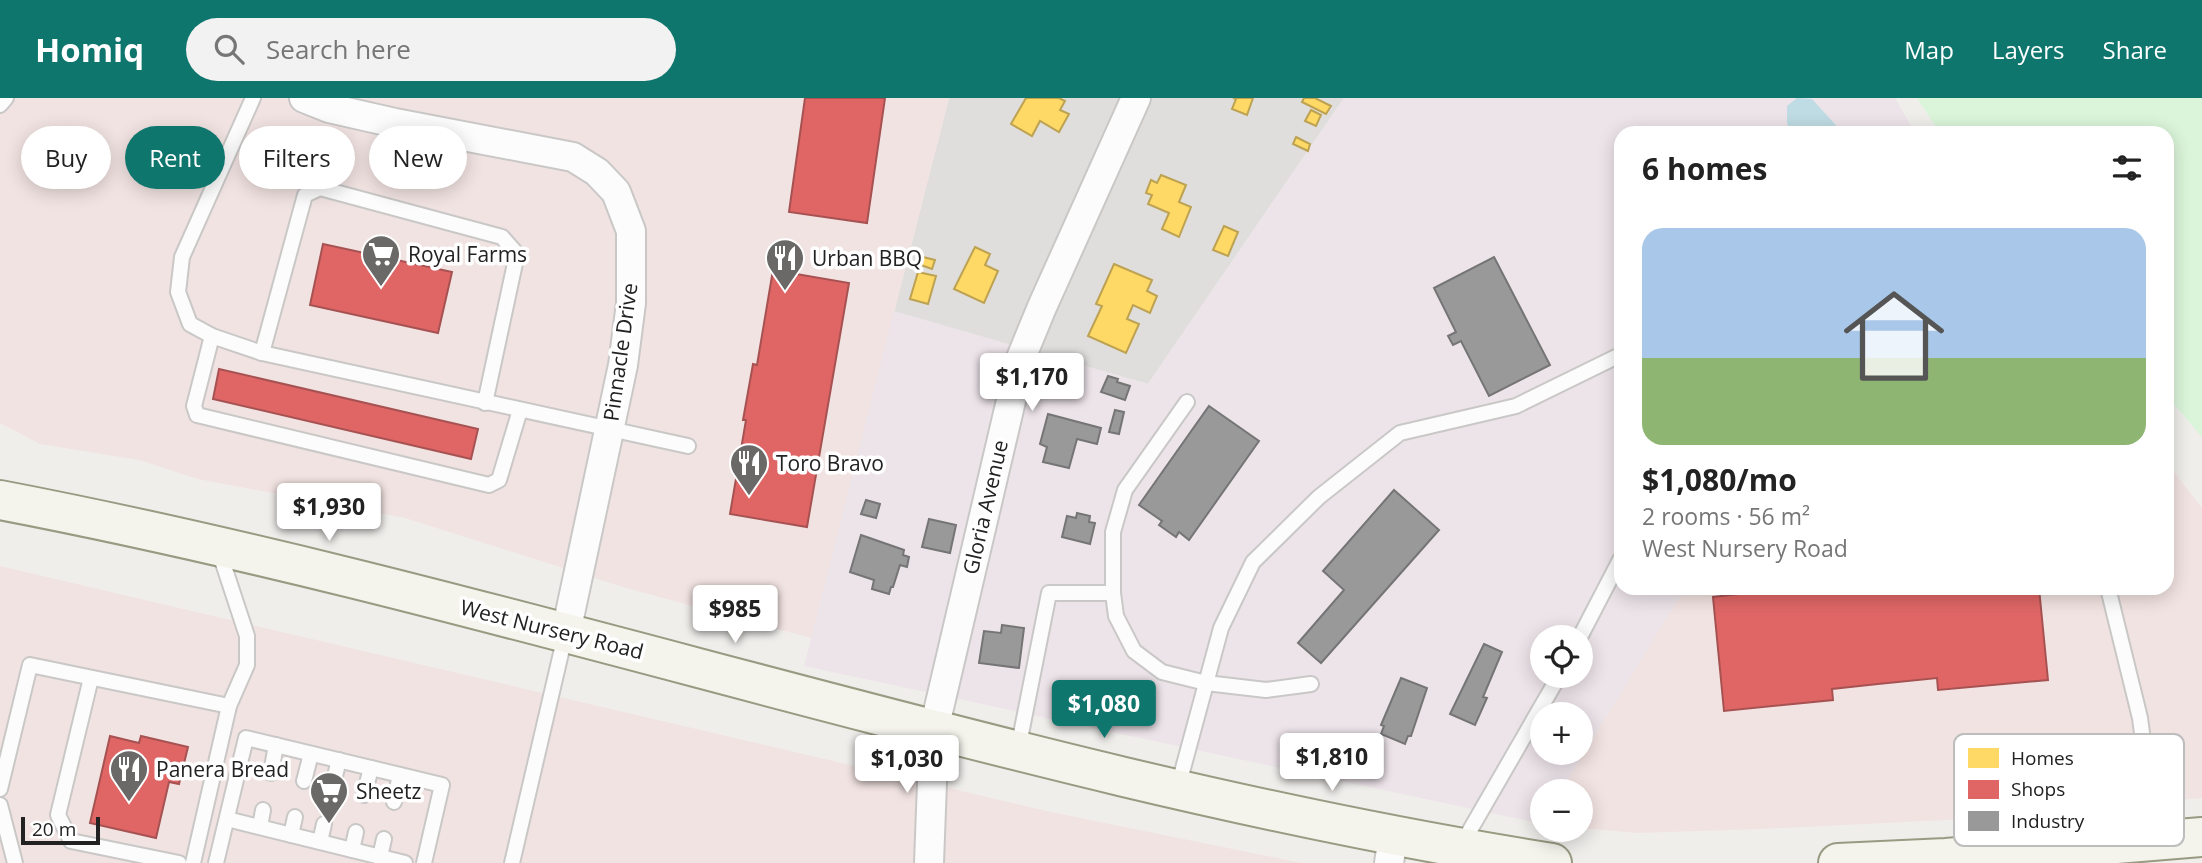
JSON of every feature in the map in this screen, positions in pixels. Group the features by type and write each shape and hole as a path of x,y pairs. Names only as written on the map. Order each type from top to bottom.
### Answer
{"main road":[{"name":"West Nursery Road","path":"0,500 217,546 566,632 934,729 1259,808 1391,849 1439,851 1552,863"},
{"path":"2184,843 2202,837"},
{"path":"1838,863 2157,852 2175,846"}],"street":[{"name":"Pinnacle Drive","path":"304,98 329,108 395,123 573,157 597,172 616,192 631,231 631,303 623,365 566,632"},
{"name":"Gloria Avenue","path":"929,863 934,729 1021,358 1136,98"}],"lane":[{"path":"0,105 6,98"},
{"path":"253,98 182,257 177,292 190,324 212,336 262,353 688,446"},
{"path":"262,353 305,195 320,188 502,237 517,254 485,403"},
{"path":"212,336 194,406 197,415 489,485 499,480 520,410"},
{"path":"1178,788 1221,628 1253,562 1319,497 1401,433 1516,406 1614,358"},
{"path":"1187,402 1125,490 1113,532 1113,593 1116,616 1134,652 1161,672 1206,683 1266,690 1311,684"},
{"path":"193,863 229,706 247,665 247,636 217,546"},
{"path":"1586,625 1614,572"},
{"path":"1018,750 1049,593 1113,593"},
{"path":"2110,595 2142,734"},
{"path":"512,863 566,632"},
{"path":"0,789 30,665 229,706"},
{"path":"92,678 58,815 71,841 179,863"},
{"path":"1439,851 1551,688"},
{"path":"216,863 246,738 443,785 424,863"},
{"path":"271,773 276,746"},
{"path":"304,781 311,754"},
{"path":"332,788 339,760"},
{"path":"364,795 371,768"},
{"path":"394,802 400,775"},
{"path":"0,805 15,863"},
{"path":"260,827 263,810"},
{"path":"291,835 295,817"},
{"path":"227,819 405,863"},
{"path":"320,842 324,824"},
{"path":"352,850 356,832"},
{"path":"380,857 384,839"}],"shaded area":[{"path":"0,98 949,98 811,638 626,588 405,518 198,479 139,460 40,444 0,423"},
{"path":"949,98 1344,98 1148,384 894,312"},
{"path":"1344,98 1895,98 1911,126 1614,126 1614,595 1681,595 1593,739 1593,702 1530,702 1530,765 1577,765 1568,779 1530,779 1530,821 804,666 894,311 1148,384"},
{"path":"2174,472 2202,508 2202,798 2184,800 2184,734 1954,734 1954,819 1637,833 1593,829 1593,779 1568,779 1577,765 1593,765 1593,739 1681,595 2174,595"},
{"path":"0,566 1051,812 1302,863 0,863"}],"green space":[{"path":"1917,98 2202,98 2202,437 2174,404 2174,126 1935,126"}],"water":[{"path":"1797,98 1812,99 1837,126 1788,126 1787,106"}],"building: Homes":[{"path":"1026,98 1059,98 1065,101 1060,110 1069,114 1059,132 1040,121 1032,136 1011,124"},
{"path":"1233,98 1253,98 1247,115 1232,109 1236,99"},
{"path":"1304,98 1315,98 1331,106 1326,114 1302,102"},
{"path":"1311,110 1321,115 1316,126 1305,121"},
{"path":"1296,137 1310,144 1308,151 1293,144"},
{"path":"1161,175 1186,185 1179,202 1191,207 1179,237 1162,229 1169,213 1148,204 1152,195 1146,193 1151,180 1157,183"},
{"path":"1224,226 1238,232 1228,256 1213,250"},
{"path":"975,247 990,254 985,265 998,271 984,303 954,289"},
{"path":"923,257 935,260 932,269 921,265"},
{"path":"1114,264 1152,280 1147,291 1157,296 1150,313 1133,305 1127,319 1139,324 1126,353 1088,336 1102,306 1096,304"},
{"path":"918,272 936,276 928,304 910,299"}],"building: Shops":[{"path":"805,98 885,98 867,223 789,212"},
{"name":"Royal Farms","path":"323,244 452,272 438,333 310,305"},
{"path":"773,270 849,283 807,527 730,514 746,420 743,420 753,364 757,365"},
{"path":"219,369 478,429 471,459 213,399"},
{"path":"2040,595 2048,680 1938,690 1937,678 1832,689 1833,700 1724,711 1713,597"},
{"name":"Panera Bread","path":"110,736 139,743 141,736 188,747 179,784 169,782 156,838 90,823"}],"building: Industry":[{"path":"1494,257 1550,365 1489,396 1461,341 1453,345 1448,336 1456,332 1434,288"},
{"path":"1108,376 1130,386 1125,400 1101,392"},
{"path":"1209,406 1259,441 1189,540 1179,532 1176,537 1159,525 1162,521 1139,505"},
{"path":"1115,410 1124,412 1119,434 1109,432"},
{"path":"1048,414 1101,428 1097,444 1077,439 1069,468 1043,462 1047,447 1040,444"},
{"path":"1394,490 1439,530 1321,663 1298,643 1344,590 1323,571"},
{"path":"866,500 880,504 876,518 861,514"},
{"path":"1077,513 1090,516 1089,522 1095,523 1090,544 1062,537 1067,516 1076,518"},
{"path":"929,519 956,525 950,553 922,547"},
{"path":"861,535 904,550 903,555 909,557 907,567 900,565 889,594 872,589 874,580 850,572"},
{"path":"1002,625 1024,628 1019,668 979,663 984,631 1001,633"},
{"path":"1484,644 1502,652 1483,697 1487,698 1475,725 1450,714"},
{"path":"1401,678 1427,688 1411,736 1408,736 1405,744 1381,734 1384,726 1381,725"}],"place":[{"name":"Royal Farms","path":"381,288"},
{"name":"Urban BBQ","path":"785,292"},
{"name":"Toro Bravo","path":"749,497"},
{"name":"Panera Bread","path":"129,803"},
{"name":"Sheetz","path":"329,825"}]}
